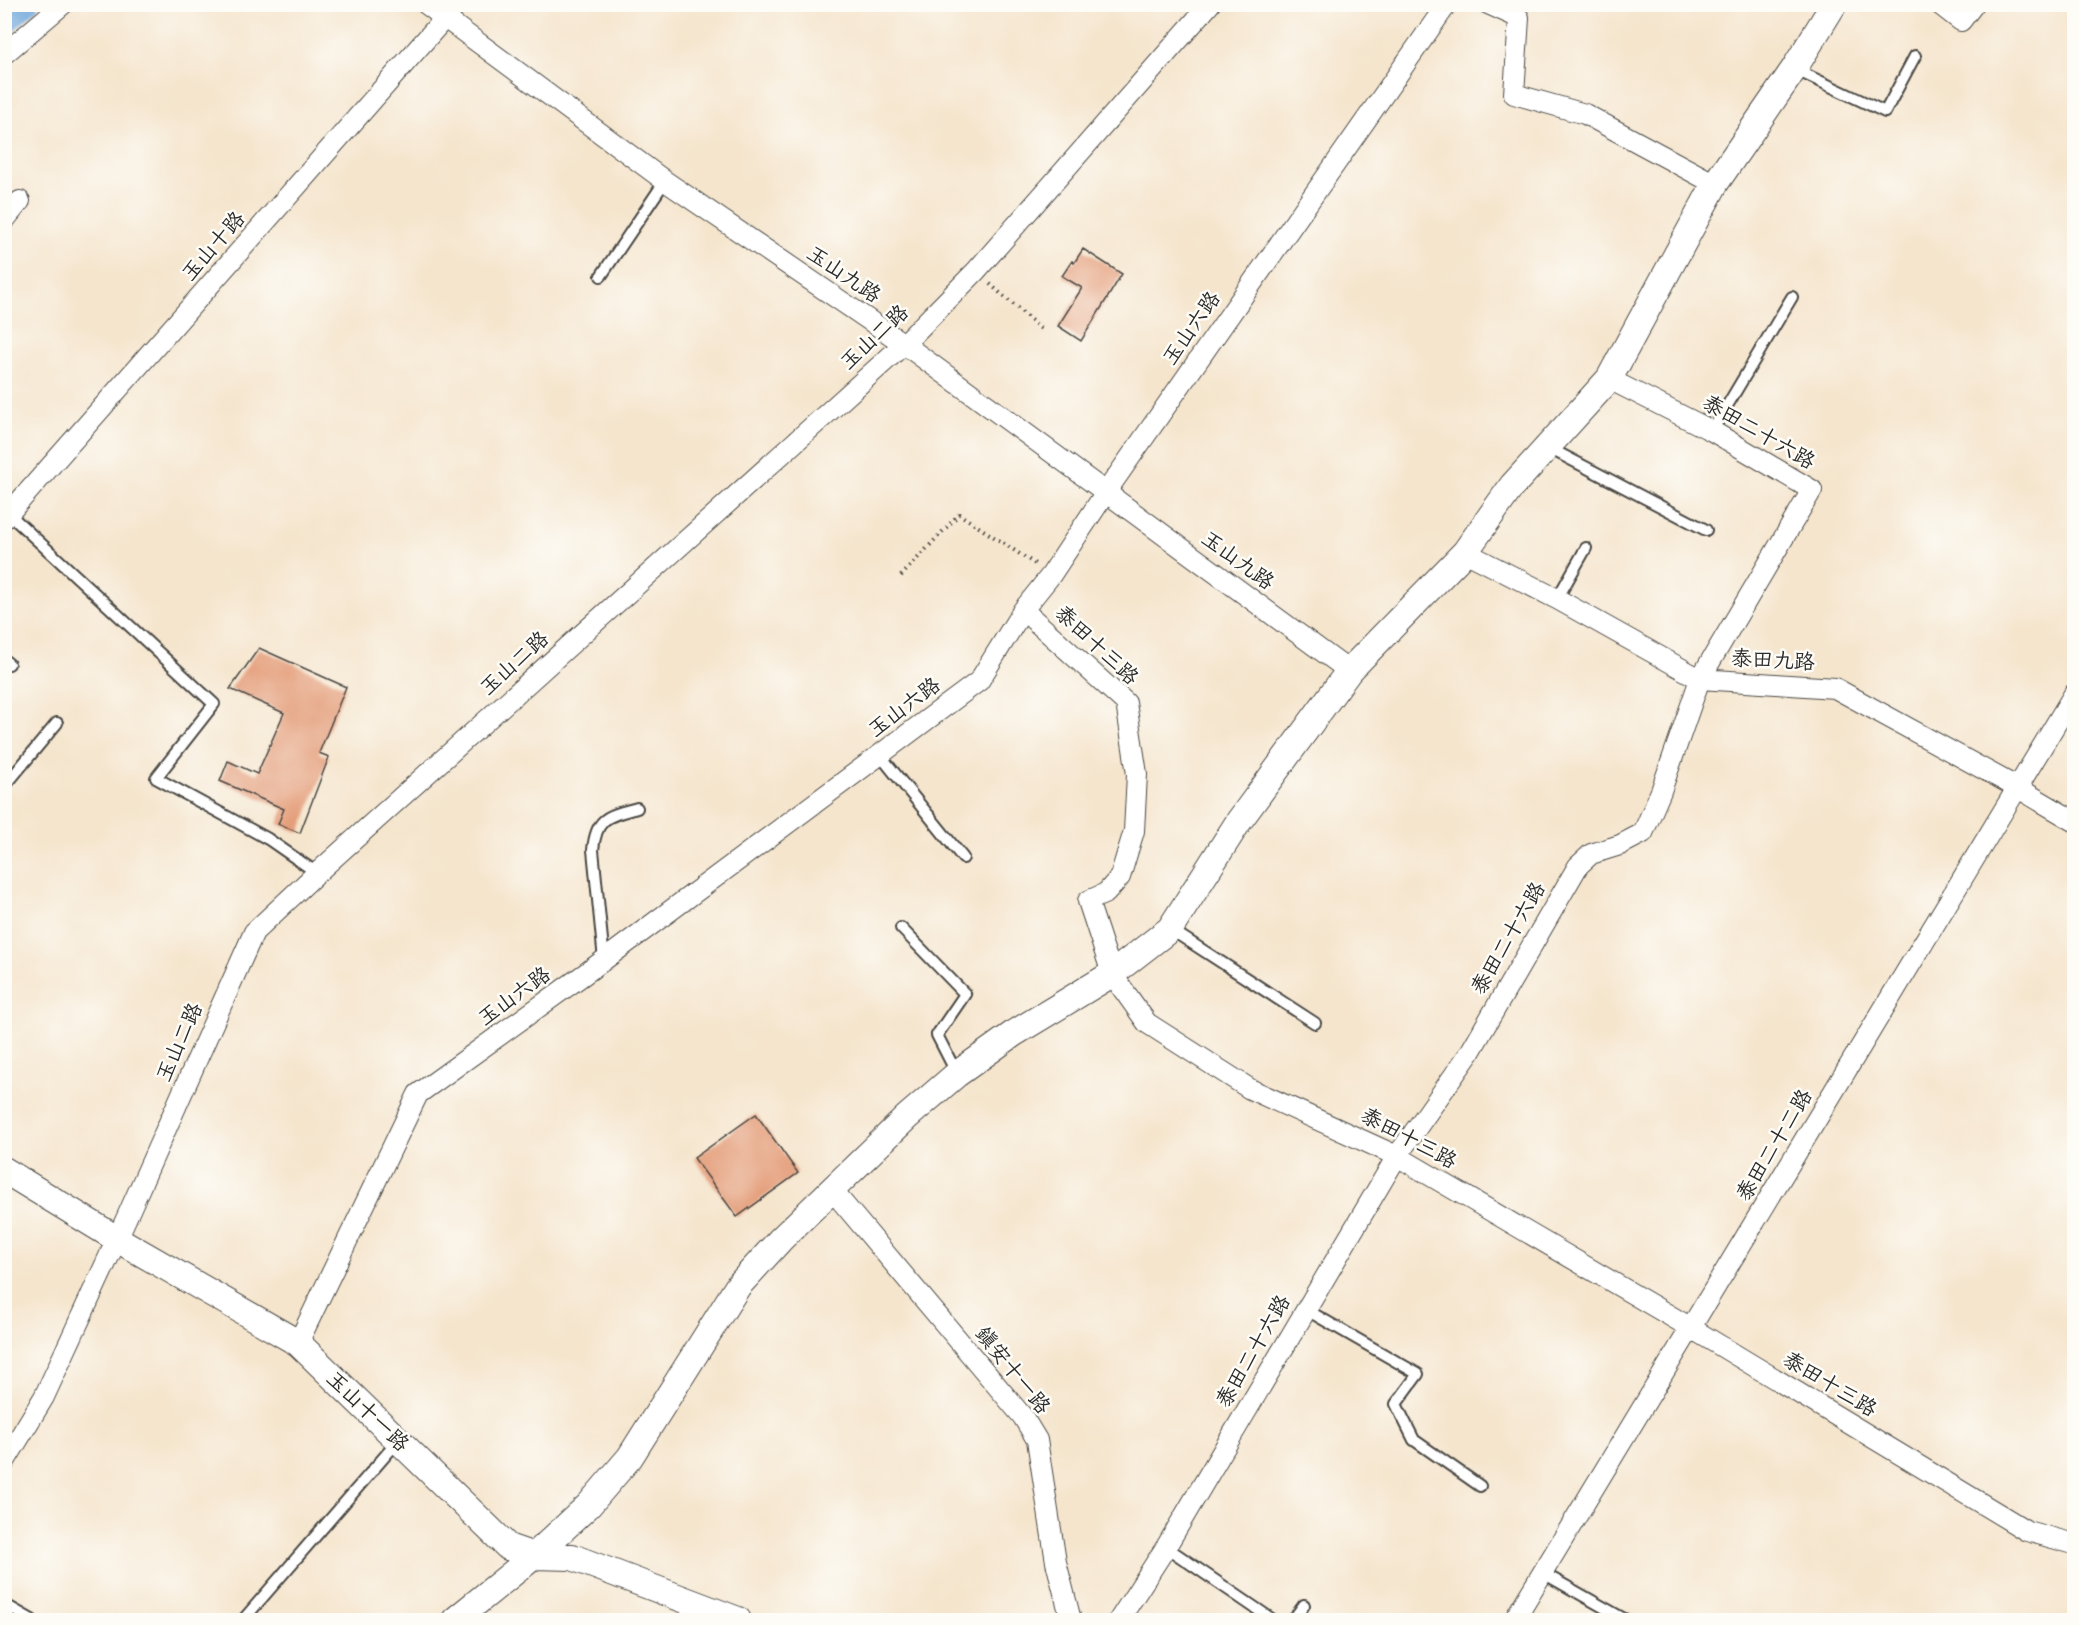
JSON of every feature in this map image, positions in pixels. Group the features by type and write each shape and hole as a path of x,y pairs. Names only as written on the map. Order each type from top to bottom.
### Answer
{"street":[{"path":"4,54 63,4"},
{"name":"玉山九路","path":"426,4 451,11 665,181 904,344 1349,671"},
{"name":"玉山二路","path":"4,1463 44,1397 254,932 904,344 976,271 1210,4"},
{"name":"玉山六路","path":"298,1343 418,1094 604,960 979,681 1023,610 1051,575 1106,492 1447,4"},
{"path":"1488,4 1519,18 1514,94 1585,114 1715,184"},
{"path":"456,1620 534,1556 589,1505 630,1456 738,1286 780,1239 907,1117 957,1074 1013,1034 1113,974 1170,929 1239,821 1349,671 1465,552 1512,486 1610,379 1715,184 1794,69 1834,4"},
{"path":"1939,4 1961,21 1974,4"},
{"name":"玉山十路","path":"7,517 451,11"},
{"path":"4,221 20,201"},
{"name":"泰田二十六路","path":"1119,1620 1166,1547 1397,1156 1468,1054 1578,866 1591,854 1620,845 1643,833 1662,791 1700,679 1812,490 1712,431 1610,379"},
{"name":"泰田九路","path":"1465,552 1557,598 1700,679 1835,687 2018,788 2074,822"},
{"name":"泰田十三路","path":"1023,610 1126,703 1137,774 1134,831 1120,877 1106,893 1088,900 1113,974 1147,1023 1241,1083 1397,1156 1691,1328 2026,1531 2074,1544"},
{"name":"泰田二十二路","path":"1515,1620 2074,694"},
{"name":"玉山十一路","path":"4,1170 117,1239 298,1343 508,1547 534,1556 572,1557 738,1620"},
{"name":"鎮安十一路","path":"832,1190 1023,1417 1037,1440 1056,1562 1071,1620"}],"lane":[{"path":"1794,69 1885,112 1915,56"},
{"path":"601,276 665,181"},
{"path":"1712,431 1792,297"},
{"path":"1546,447 1706,530"},
{"path":"7,517 214,704 156,778 268,839 317,873"},
{"path":"1557,598 1586,548"},
{"path":"4,787 57,723"},
{"path":"880,755 963,858"},
{"path":"604,960 593,850 595,833 606,817 637,808"},
{"path":"901,928 965,993 937,1035 957,1074"},
{"path":"1170,929 1315,1023"},
{"path":"1305,1309 1418,1374 1396,1404 1414,1440 1480,1486"},
{"path":"243,1620 398,1441"},
{"path":"1166,1547 1273,1620"},
{"path":"1543,1573 1626,1620"},
{"path":"4,1604 32,1620"},
{"path":"1293,1620 1304,1605"}],"path":[{"path":"976,271 1041,329"},
{"path":"901,576 959,514 1051,575"}],"building":[{"path":"1083,249 1122,274 1081,341 1058,326 1082,288 1062,276"},
{"path":"259,648 346,687 319,753 329,757 300,833 278,824 284,809 220,781 228,761 257,774 284,713 230,689"},
{"path":"756,1114 798,1173 737,1217 694,1158"}],"waterway":[{"path":"4,25 28,4"}]}
